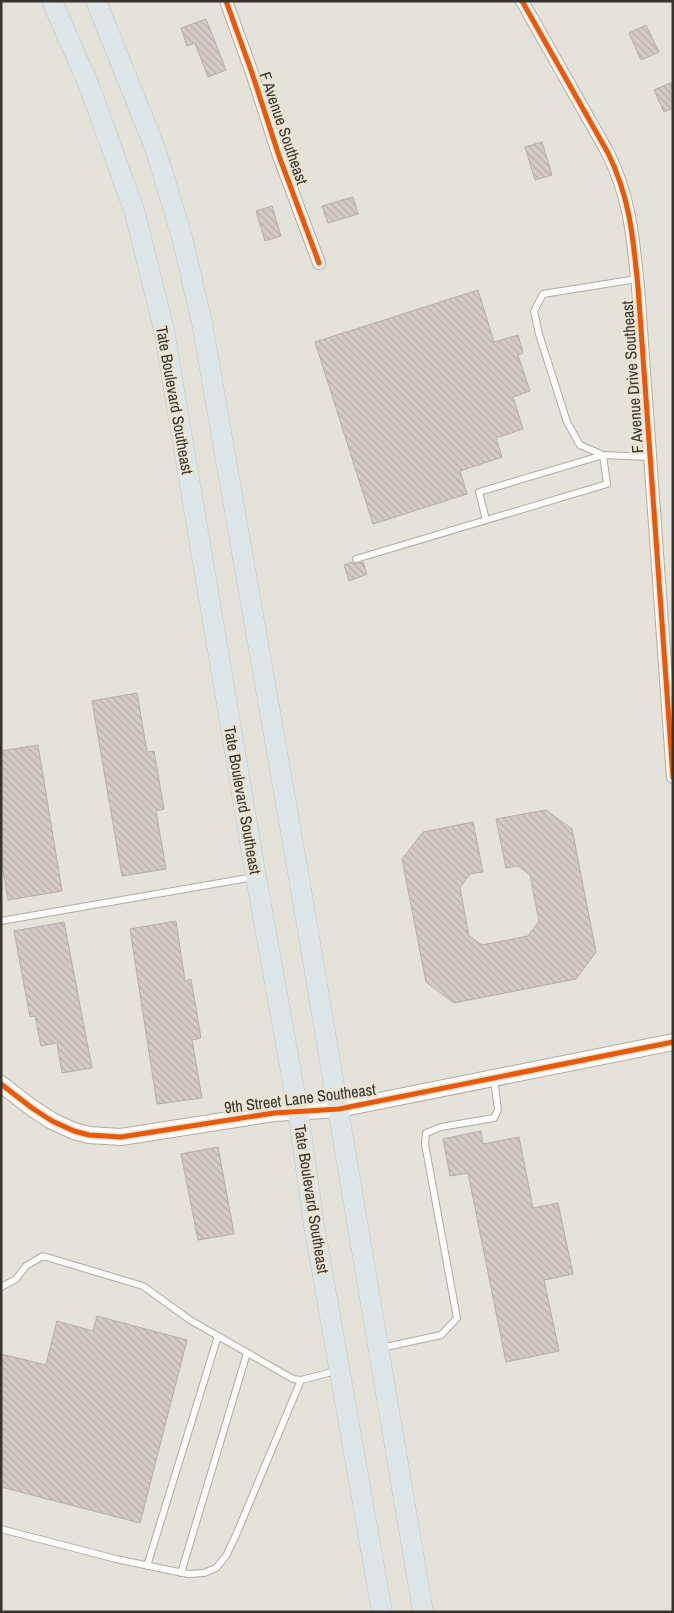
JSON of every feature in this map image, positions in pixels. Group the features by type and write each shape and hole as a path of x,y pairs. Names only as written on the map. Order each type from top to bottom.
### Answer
{"main road":[{"name":"Tate Boulevard Southeast","path":"52,1 90,88 116,157 135,213 164,330 256,877 298,1111 314,1225 382,1612"},
{"path":"96,1 155,148 182,237 202,322 423,1612"}],"street":[{"name":"F Avenue Southeast","path":"226,1 279,156 319,263"},
{"name":"F Avenue Drive Southeast","path":"522,1 616,170 630,216 637,278 650,457 668,652 673,777"},
{"name":"9th Street Lane Southeast","path":"1,1084 52,1121 89,1136 121,1138 265,1114 338,1109 673,1042"}],"lane":[{"path":"603,455 580,445 566,422 539,334 534,311 542,294 637,278"},
{"path":"356,559 607,484 603,455"},
{"path":"486,520 479,492 603,455 650,457"},
{"path":"1,921 256,877"},
{"path":"379,1348 441,1335 457,1318 426,1144 426,1133 442,1127 494,1118 498,1110 494,1078"},
{"path":"1,1287 16,1279 26,1266 43,1256 142,1286 190,1320 293,1380 301,1380 340,1370"},
{"path":"147,1566 218,1336"},
{"path":"181,1573 247,1353"},
{"path":"1,1529 181,1573 204,1573 216,1568 226,1556 301,1380"}],"building":[{"path":"206,19 226,70 208,77 195,43 187,46 181,28"},
{"path":"646,25 659,52 641,60 629,33"},
{"path":"673,82 673,108 664,112 654,90"},
{"path":"542,142 552,175 535,180 525,147"},
{"path":"353,197 358,214 328,223 322,206"},
{"path":"272,206 281,236 265,241 256,211"},
{"path":"478,290 494,342 518,335 523,353 518,355 530,391 513,397 523,429 496,438 502,457 460,471 467,494 373,524 315,342"},
{"path":"352,562 355,564 363,562 367,574 349,581 344,565"},
{"path":"137,693 147,752 154,751 164,809 156,811 166,869 122,876 92,701"},
{"path":"38,745 62,891 8,900 1,856 1,810 3,810 1,798 1,751"},
{"path":"546,810 572,829 596,952 576,979 454,1003 426,982 402,859 423,832 473,822 483,872 470,874 460,888 469,936 482,945 528,936 539,921 530,875 518,866 506,868 496,819"},
{"path":"176,921 185,981 191,979 201,1038 192,1040 202,1098 157,1104 130,929"},
{"path":"64,922 92,1068 62,1073 57,1043 41,1046 35,1016 30,1017 14,931"},
{"path":"481,1131 483,1144 519,1137 533,1208 558,1203 573,1274 544,1280 559,1351 506,1362 468,1173 450,1176 443,1139"},
{"path":"218,1147 234,1234 198,1240 181,1154"},
{"path":"97,1316 187,1340 140,1523 1,1487 1,1354 46,1365 57,1321 93,1331"}],"cycle path":[{"path":"226,1 279,156 319,263"},
{"path":"522,1 608,153 626,202 638,287 673,777"},
{"path":"1,1084 52,1121 74,1131 89,1135 121,1137 274,1113 339,1109 673,1042"}]}
